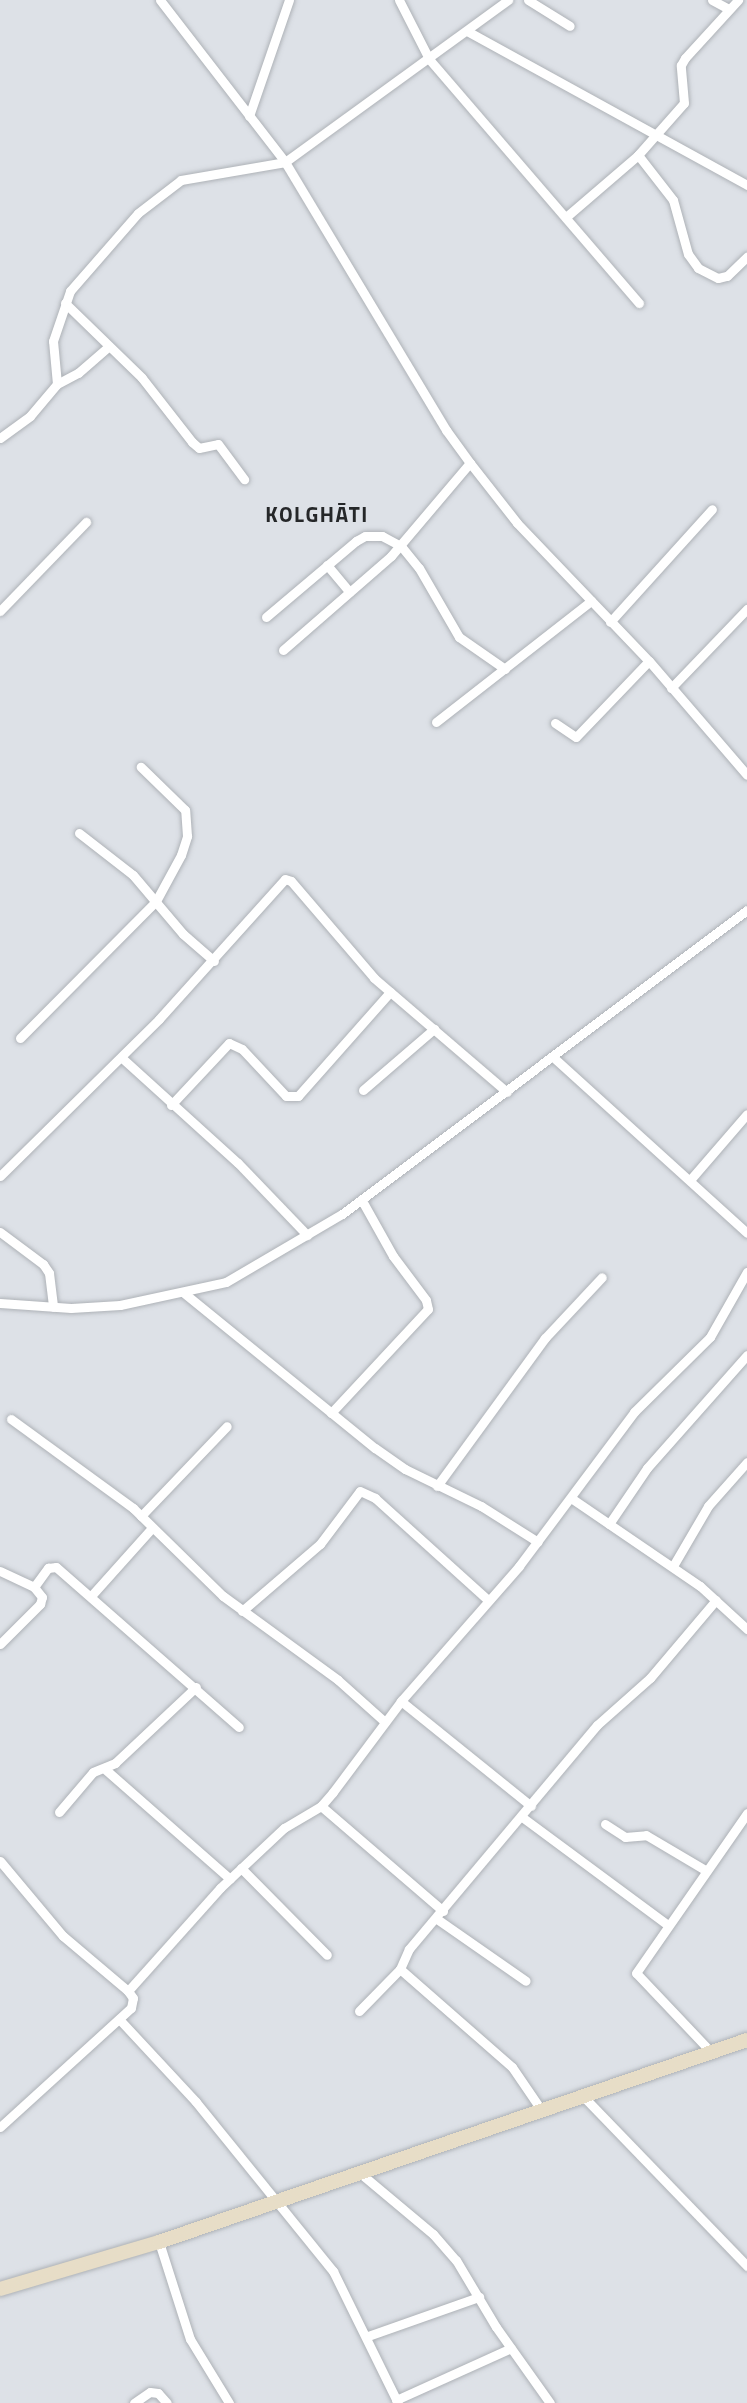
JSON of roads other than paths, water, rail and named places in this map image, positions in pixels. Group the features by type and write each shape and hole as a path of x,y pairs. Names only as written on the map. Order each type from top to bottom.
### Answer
{"main road":[{"path":"0,2289 159,2242 747,2040"}],"street":[{"path":"160,0 285,162 446,430 470,463 517,523 649,661 747,775"},
{"path":"249,116 289,0"},
{"path":"399,0 429,59 639,303"},
{"path":"57,384 53,341 65,303 82,273 138,213 166,189 194,176 285,162 508,0"},
{"path":"528,0 570,26"},
{"path":"712,0 729,9"},
{"path":"566,217 638,155 687,97 682,75 685,57 738,0"},
{"path":"467,31 654,136 747,185"},
{"path":"638,155 673,200 688,254 698,268 718,278 727,276 747,256"},
{"path":"65,303 107,348 142,378 192,442 199,447 218,444 244,479"},
{"path":"0,438 30,416 57,384 78,373 107,348"},
{"path":"283,650 401,546 470,463"},
{"path":"610,622 712,509"},
{"path":"0,611 86,522"},
{"path":"266,617 365,536 382,536 401,546 419,568 459,637 505,669"},
{"path":"327,566 350,592"},
{"path":"436,722 591,601"},
{"path":"671,688 747,609"},
{"path":"555,723 576,737 649,661"},
{"path":"20,1038 156,902 181,855 188,820 178,800 141,767"},
{"path":"79,833 133,875 183,934 214,961"},
{"path":"0,1176 122,1058 214,961 285,879 291,881 336,938 390,992 507,1092"},
{"path":"0,1303 53,1307 120,1305 184,1293 226,1282 307,1235 362,1199 747,910"},
{"path":"171,1105 229,1043 242,1049 286,1096 298,1096 390,992"},
{"path":"363,1090 434,1029"},
{"path":"553,1057 747,1233"},
{"path":"122,1058 242,1168 307,1235"},
{"path":"690,1180 747,1114"},
{"path":"331,1413 428,1309 426,1300 393,1256 362,1199"},
{"path":"0,1232 43,1264 51,1279 53,1307"},
{"path":"128,1991 241,1868 284,1828 321,1806 401,1701 538,1542 645,1399 710,1337 747,1272"},
{"path":"437,1486 545,1338 602,1278"},
{"path":"184,1293 397,1464 481,1506 538,1542"},
{"path":"609,1524 647,1468 747,1355"},
{"path":"11,1419 141,1516 152,1529 242,1611 338,1680 385,1722"},
{"path":"141,1516 226,1426"},
{"path":"673,1566 708,1506 747,1462"},
{"path":"242,1611 320,1544 360,1491 375,1498 488,1600"},
{"path":"571,1497 673,1566 716,1600 747,1629"},
{"path":"91,1596 152,1529"},
{"path":"34,1587 53,1566 91,1596 239,1727"},
{"path":"0,1571 34,1587 42,1597 40,1604 0,1644"},
{"path":"359,2011 400,1969 405,1955 597,1725 650,1678 716,1600"},
{"path":"59,1812 93,1772 106,1770 196,1687"},
{"path":"401,1701 531,1806"},
{"path":"106,1770 230,1879"},
{"path":"321,1806 440,1915 526,1981"},
{"path":"712,2053 636,1973 705,1870 747,1813"},
{"path":"522,1816 668,1925"},
{"path":"604,1824 625,1837 646,1835 705,1870"},
{"path":"0,1861 63,1936 128,1991 134,2003 0,2127"},
{"path":"241,1868 327,1955"},
{"path":"400,1969 512,2067 542,2111"},
{"path":"119,2019 279,2201 341,2283 397,2401 511,2348"},
{"path":"584,2097 747,2265"},
{"path":"360,2174 433,2234 467,2273 478,2297 549,2403"},
{"path":"159,2242 190,2338 229,2403"},
{"path":"368,2336 478,2297"},
{"path":"134,2403 150,2392 158,2393 168,2403"}],"district":[{"name":"KOLGHĀTI","path":"317,514"}]}
